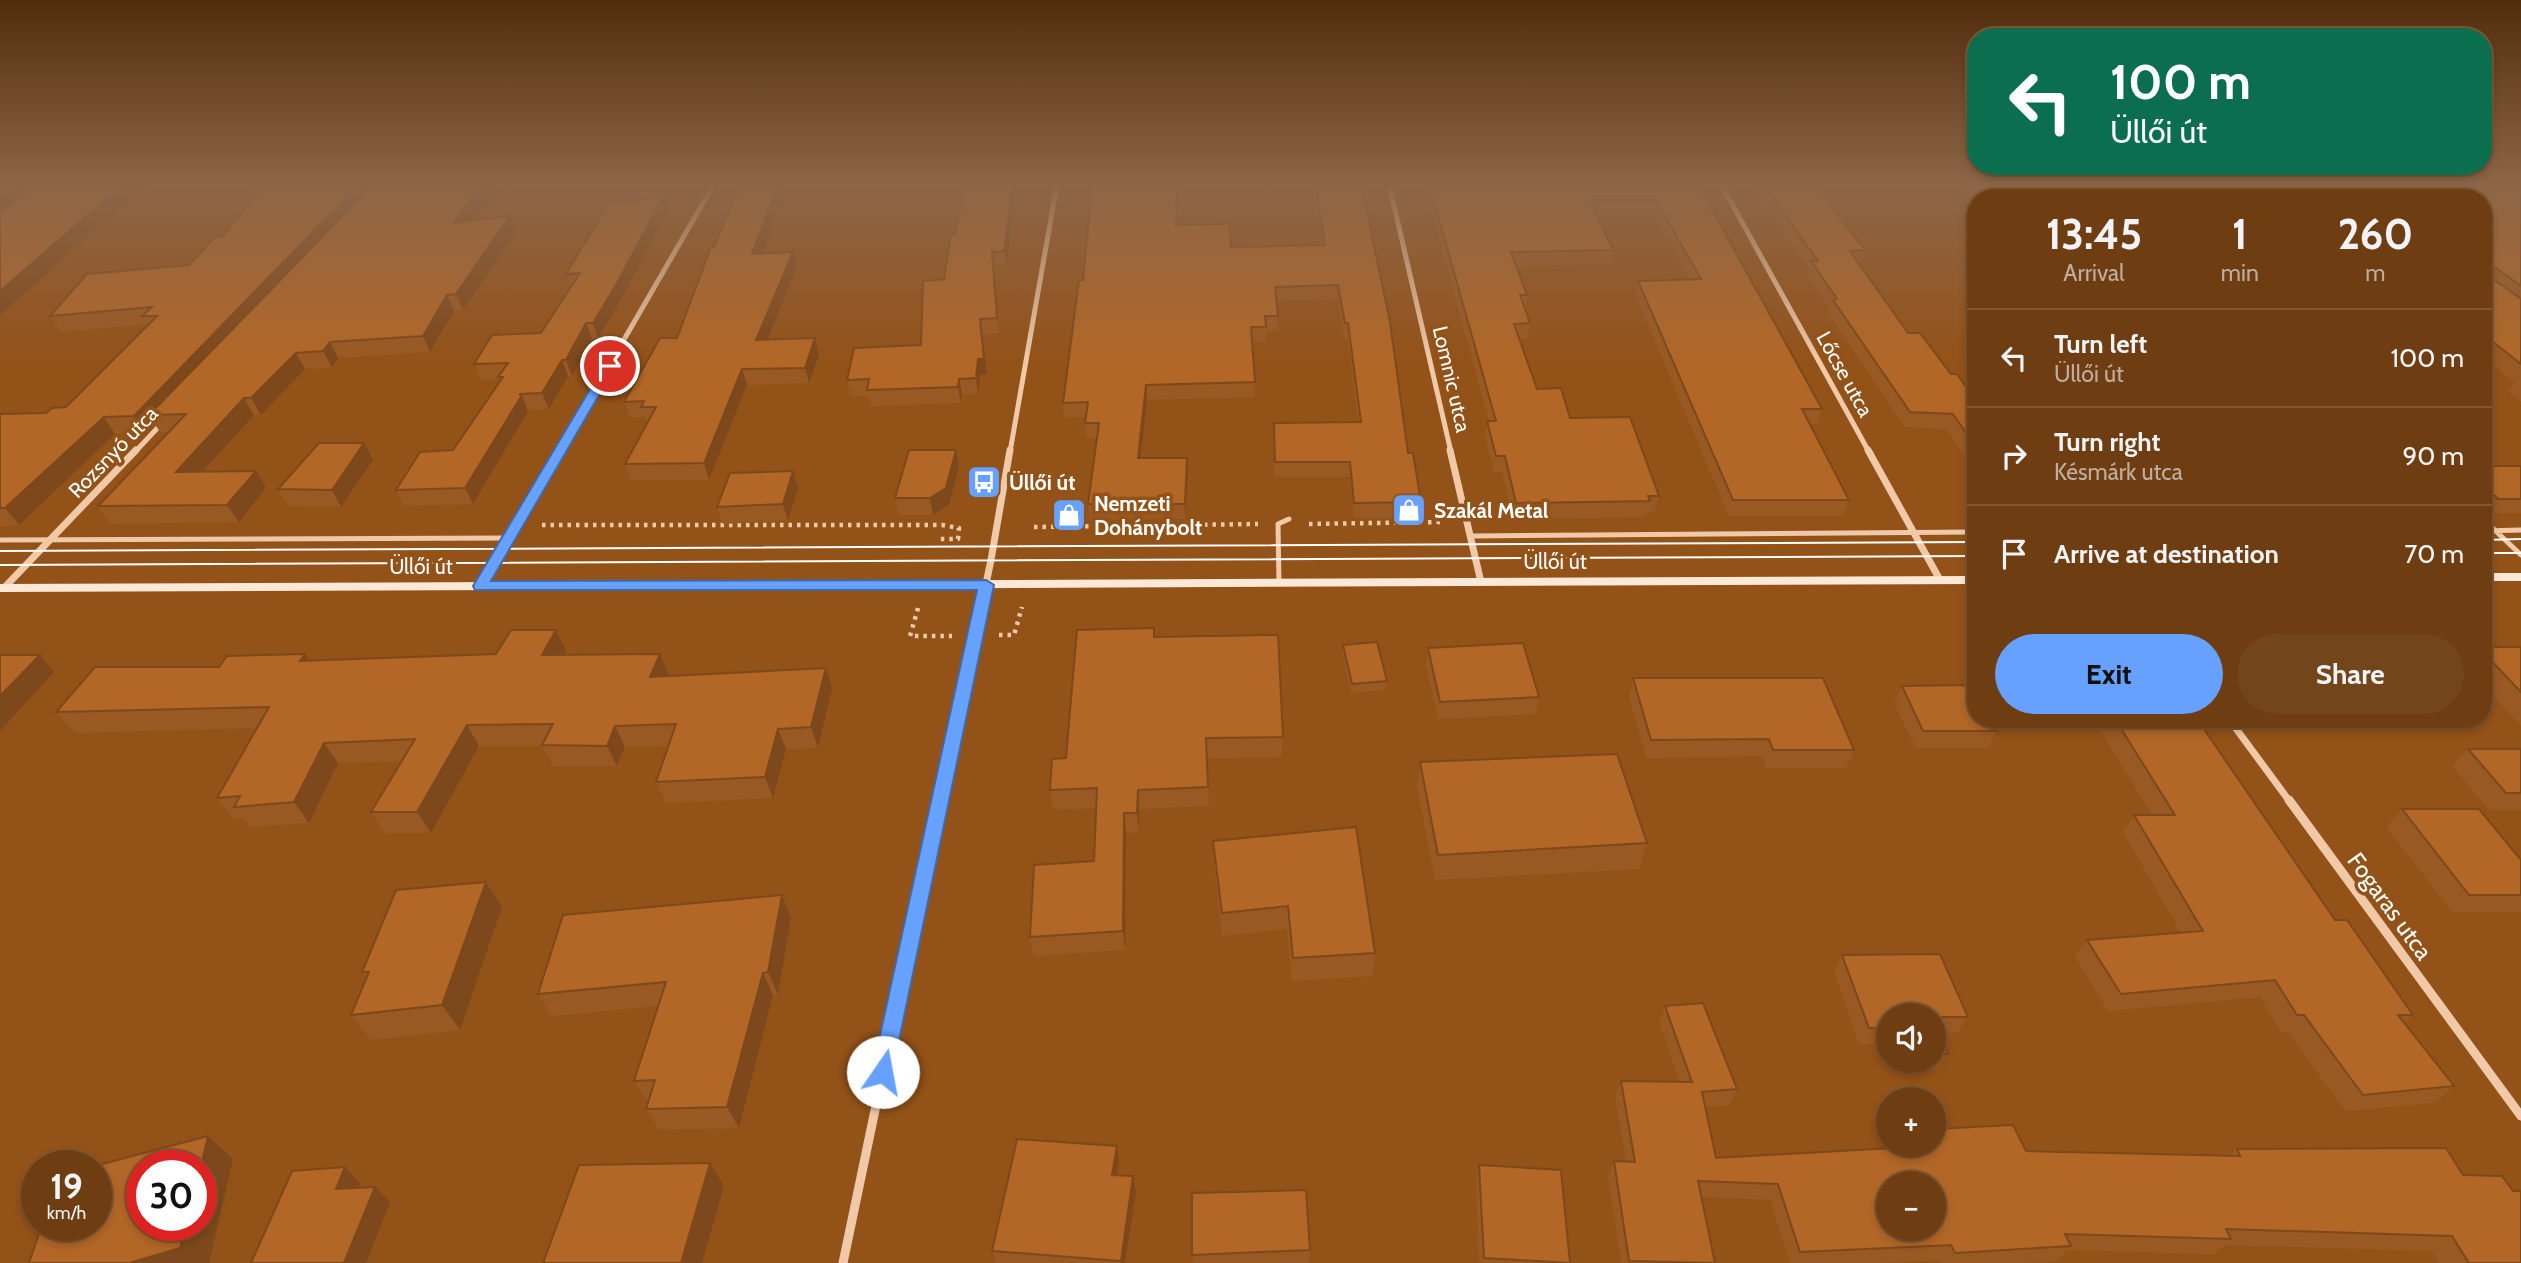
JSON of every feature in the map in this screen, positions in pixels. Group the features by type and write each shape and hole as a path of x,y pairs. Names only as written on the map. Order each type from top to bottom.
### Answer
{"main road":[{"path":"2492,578 2521,577"},
{"name":"Üllői út","path":"2,589 1967,580"}],"street":[{"path":"481,586 512,538 680,243"},
{"path":"843,1263 986,585 1047,243"},
{"name":"Lomnic utca","path":"1403,243 1481,582"},
{"name":"Lőcse utca","path":"1754,243 1940,580"},
{"name":"Rozsnyó utca","path":"2,589 168,416"},
{"name":"Fogaras utca","path":"2236,728 2521,1116"}],"lane":[{"path":"1270,519 1278,524"},
{"path":"1278,524 1289,519"},
{"path":"1278,524 1279,583"},
{"path":"2492,527 2521,555"},
{"path":"2492,530 2521,530"},
{"path":"1472,536 1967,532"},
{"path":"0,540 512,538"}],"path":[{"path":"1034,527 1469,522"},
{"path":"519,525 942,525 959,528 958,539 936,540"}],"building":[{"path":"0,243 55,243 0,291"},
{"path":"209,243 302,243 134,416 104,417 5,508 0,508 0,414 46,413 52,408 66,407 157,316 142,316 152,307 50,316 87,274 189,265"},
{"path":"317,243 491,243 456,294 447,295 423,336 330,342 323,351 296,353 251,398 244,398 176,472 256,471 227,505 98,506 186,414 149,415"},
{"path":"585,243 638,243 593,323 586,323 566,360 562,360 542,393 519,394 522,395 465,488 396,490 420,452 453,450 503,377 498,377 508,363 474,364 492,335 541,333 580,273 566,274"},
{"path":"716,243 756,243 752,254 793,252 756,340 815,338 805,368 742,369 704,463 625,464 656,407 641,407 644,401 624,402 660,338 677,338 711,247"},
{"path":"950,243 1005,243 1004,251 992,252 997,318 980,319 984,359 978,359 976,378 959,379 958,387 867,390 869,379 847,380 854,348 921,345 923,281 944,279"},
{"path":"1086,243 1231,243 1231,247 1373,243 1390,322 1408,453 1413,453 1421,502 1354,503 1350,462 1275,462 1274,423 1361,422 1348,323 1345,323 1338,285 1275,287 1278,316 1265,316 1266,327 1251,327 1255,382 1146,385 1138,458 1187,458 1185,504 1088,504 1099,423 1085,423 1088,402 1063,403 1079,280 1083,280"},
{"path":"1446,243 1610,243 1613,250 1511,252 1527,295 1520,295 1530,323 1514,324 1537,389 1561,388 1570,418 1630,417 1659,496 1648,496 1650,501 1516,503 1505,456 1496,456 1487,421 1496,421"},
{"path":"1680,243 1730,243 1822,409 1802,409 1849,500 1733,500 1638,281 1701,279"},
{"path":"1805,243 1859,243 1865,250 1850,251 1908,333 1920,333 1951,374 1957,374 1967,388 1967,434 1953,414 1910,412 1833,300 1837,299 1811,261 1818,261"},
{"path":"2492,243 2521,243 2521,286 2496,268 2492,269"},
{"path":"2492,278 2521,299 2521,364 2492,341"},
{"path":"319,443 364,443 332,490 278,489"},
{"path":"909,450 956,450 946,488 930,498 895,498"},
{"path":"2492,466 2521,466 2521,499 2498,499 2492,493"},
{"path":"793,471 783,504 717,507 730,473"},
{"path":"1154,628 1154,637 1278,635 1283,737 1206,738 1208,787 1138,790 1137,813 1124,813 1123,931 1030,937 1034,865 1094,861 1097,788 1050,790 1052,759 1066,758 1077,630"},
{"path":"511,630 556,630 542,655 660,654 650,677 826,668 811,727 778,729 765,777 656,782 676,724 615,726 607,746 542,745 553,724 467,725 417,812 371,812 415,739 324,743 294,802 234,807 240,796 217,798 269,707 56,712 95,667 219,667 227,656 305,654 300,661 496,654"},
{"path":"1377,642 1387,681 1352,684 1343,645"},
{"path":"1523,643 1539,697 1440,702 1428,648"},
{"path":"2492,647 2521,647 2521,692 2492,661"},
{"path":"0,655 40,655 0,696"},
{"path":"1633,678 1823,678 1854,750 1773,750 1769,739 1651,740"},
{"path":"1967,685 1967,728 1996,728 1997,731 1923,731 1902,686"},
{"path":"2121,728 2203,728 2335,920 2347,920 2413,1015 2398,1015 2454,1086 2363,1095 2304,1015 2297,1015 2275,980 2121,994 2087,940 2203,931 2134,815 2175,815"},
{"path":"2468,749 2521,749 2521,793 2506,793"},
{"path":"1617,754 1647,843 1438,855 1420,762"},
{"path":"2402,809 2479,809 2521,860 2521,895 2469,895"},
{"path":"1356,827 1375,953 1293,958 1288,906 1222,913 1213,841"},
{"path":"486,882 442,1005 351,1015 369,972 362,972 396,890"},
{"path":"782,895 768,972 763,973 727,1107 646,1109 655,1080 634,1081 666,982 538,994 563,915"},
{"path":"1940,954 1968,1017 1946,1017 1946,1003 1876,1003 1876,1028 1869,1028 1842,955"},
{"path":"1703,1003 1737,1089 1702,1092 1716,1158 1876,1149 1876,1157 1946,1157 1946,1128 2013,1125 2026,1151 2240,1156 2237,1149 2446,1148 2463,1175 2502,1176 2513,1191 2521,1191 2521,1263 2469,1263 2452,1236 2226,1229 2231,1239 2065,1234 2071,1246 1955,1253 1951,1245 1800,1252 1778,1184 1698,1181 1715,1263 1629,1261 1614,1161 1635,1162 1621,1081 1692,1082 1665,1006"},
{"path":"208,1136 205,1150 155,1150"},
{"path":"1017,1139 1117,1146 1112,1175 1133,1176 1121,1261 992,1251"},
{"path":"126,1158 126,1241 182,1241 180,1248 129,1263 29,1263 37,1241 112,1241 112,1161"},
{"path":"710,1163 681,1263 543,1263 579,1165"},
{"path":"1479,1165 1561,1170 1570,1263 1484,1258"},
{"path":"345,1167 336,1189 375,1187 344,1263 251,1263 292,1171"},
{"path":"1306,1190 1310,1250 1192,1255 1192,1193"}],"tram line":[{"path":"2492,540 2521,539"},
{"path":"0,551 1967,542"},
{"path":"2492,553 2521,553"},
{"path":"0,565 1967,556"}],"place":[{"name":"Üllői út","path":"984,482"},
{"name":"Szakál Metal","path":"1409,510"},
{"name":"Nemzeti Dohánybolt","path":"1069,515"}],"route":[{"path":"610,366 497,563 481,586 986,585 883,1072"}]}
